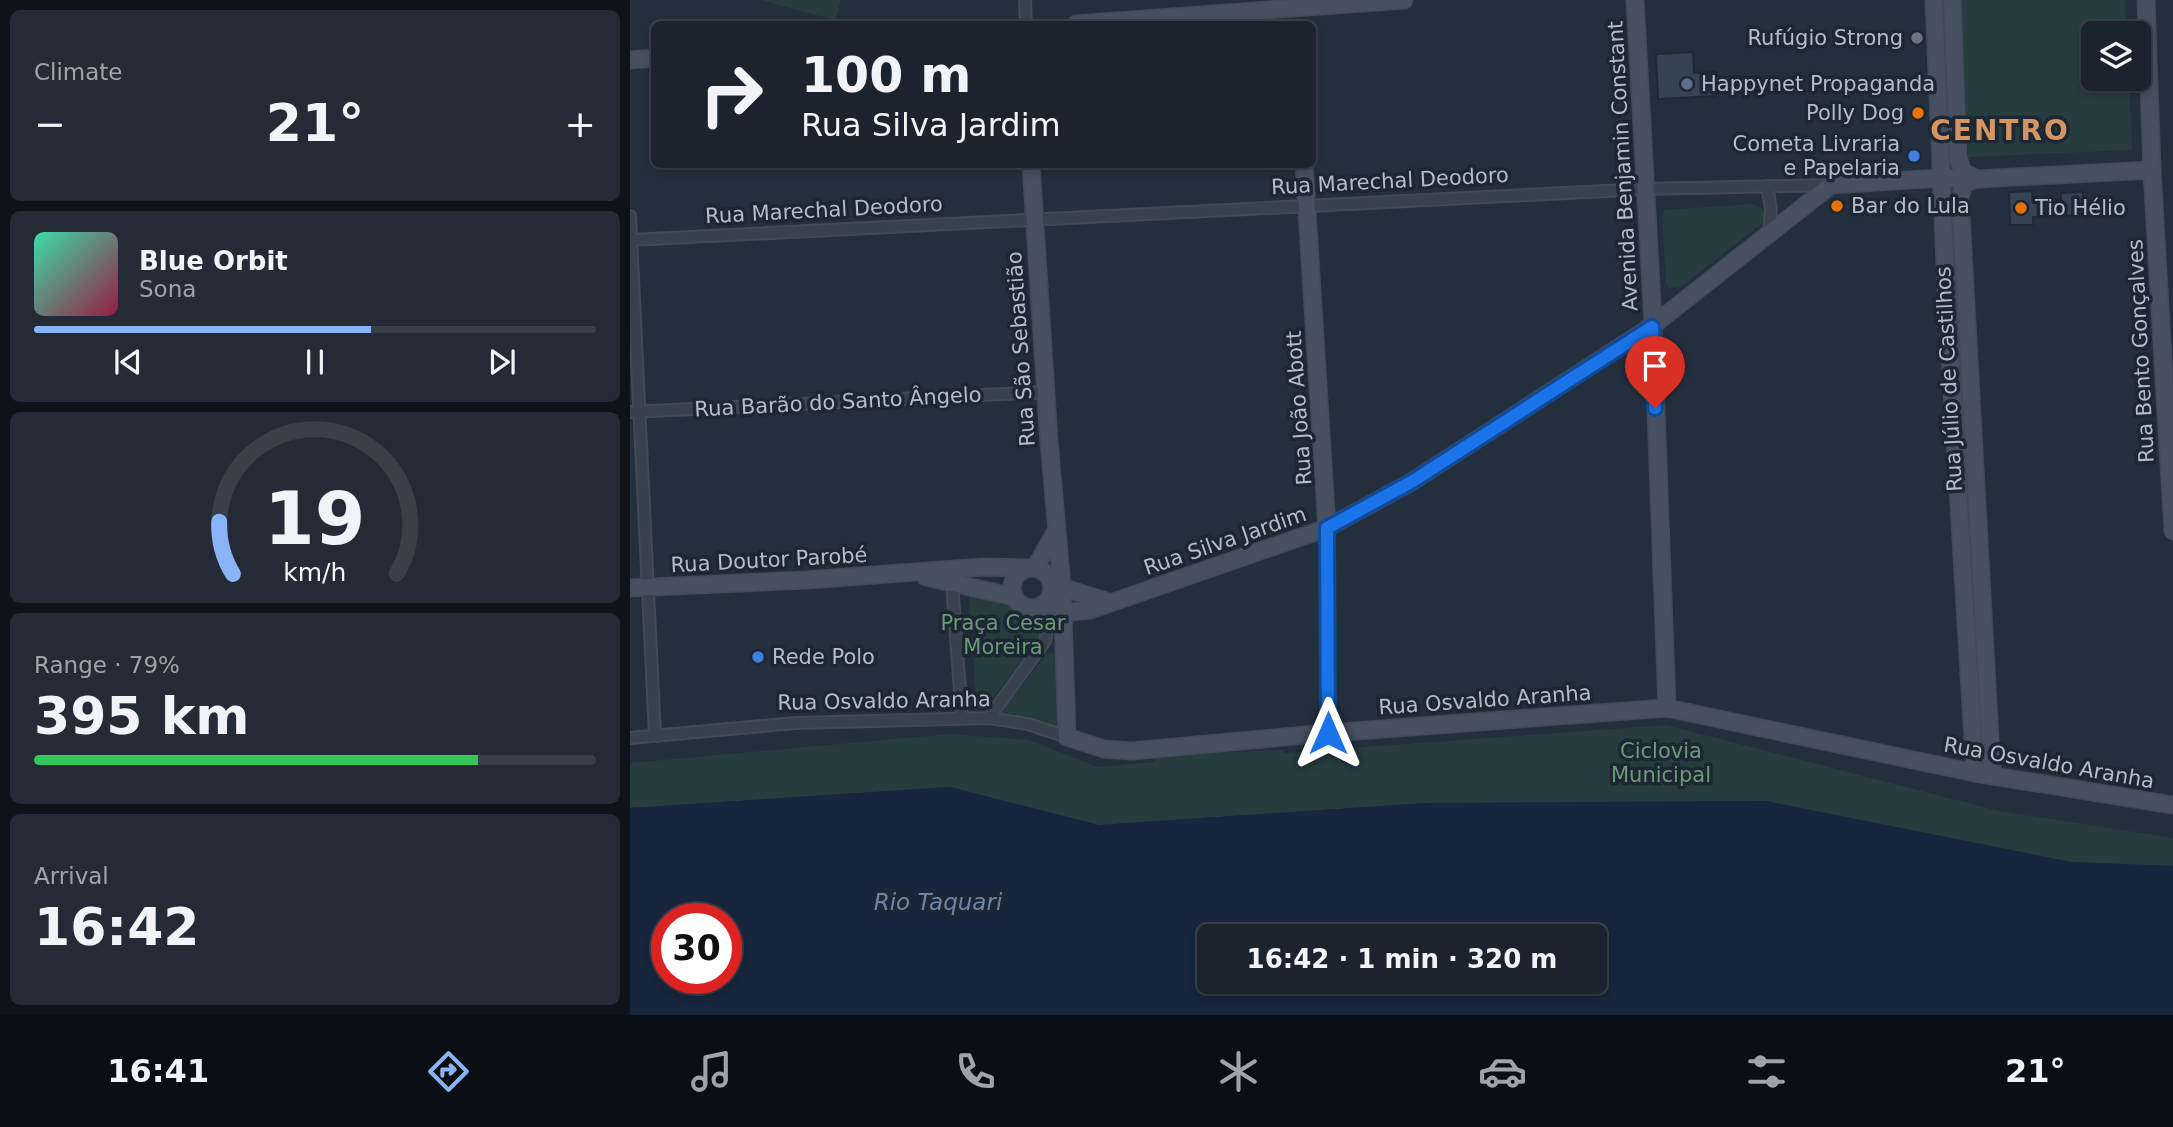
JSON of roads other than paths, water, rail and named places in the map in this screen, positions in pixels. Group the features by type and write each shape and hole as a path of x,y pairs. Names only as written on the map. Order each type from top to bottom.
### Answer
{"main road":[{"path":"1127,21 1296,11 1404,0"},
{"name":"Avenida Benjamin Constant","path":"1635,0 1652,303 1667,708"},
{"name":"Rua Júlio de Castilhos","path":"1934,0 1946,287 1975,773"},
{"path":"1952,0 1958,158 1964,172 1977,179"},
{"name":"Rua Bento Gonçalves","path":"2146,0 2152,170 2173,531"},
{"path":"630,60 651,58"},
{"name":"Rua São Sebastião","path":"1031,168 1032,221 1056,531 1057,585 1063,612 1067,737"},
{"name":"Rua João Abott","path":"1304,168 1327,528"},
{"name":"Rua Marechal Deodoro","path":"1831,185 2152,170"},
{"name":"Rua Júlio de Castilhos","path":"1977,179 1969,180 1961,190 1992,776"},
{"name":"Rua Silva Jardim","path":"1039,607 1063,612 1090,610 1327,528 1413,481 1652,327 1831,185"},
{"path":"1946,287 1965,286"},
{"path":"1637,337 1652,303 1669,305 1689,299"},
{"path":"1954,425 1972,424"},
{"path":"1056,531 1032,568 1014,579 1015,597 1024,606 1039,607 1048,601 1057,585"},
{"name":"Rua Doutor Parobé","path":"630,588 982,567 1032,568"},
{"path":"1032,568 1046,573 1057,585 1109,602"},
{"name":"Rua Doutor Parobé","path":"910,573 1015,597"},
{"path":"1969,675 1986,675"},
{"name":"Rua Osvaldo Aranha","path":"1067,737 1104,749 1132,751 1328,733 1667,708 1975,773 2173,805"}],"street":[{"path":"1026,0 1026,21"},
{"name":"Rua Marechal Deodoro","path":"631,240 1646,189 1831,185"},
{"path":"1767,186 1772,209 1769,232"},
{"path":"630,216 636,412 650,587 655,736"},
{"name":"Rua Barão do Santo Ângelo","path":"636,412 1045,392"},
{"name":"Rua João Abott","path":"1327,528 1328,733"},
{"path":"952,583 962,718"},
{"path":"989,718 1045,641 1048,624 1039,607"},
{"name":"Rua Osvaldo Aranha","path":"630,738 796,723 962,718 989,718 1028,724 1067,737"}],"water":[{"name":"Rio Taquari","path":"950,787 1099,825 1426,803 1766,801 2071,862 2173,866 2173,1015 630,1015 630,808"}],"place":[{"name":"Rufúgio Strong","path":"1917,38"},
{"name":"Happynet Propaganda","path":"1687,84"},
{"name":"Polly Dog","path":"1918,113"},
{"name":"Cometa Livraria e Papelaria","path":"1914,156"},
{"name":"Bar do Lula","path":"1837,206"},
{"name":"Tio Hélio","path":"2021,208"},
{"name":"Rede Polo","path":"758,657"}],"district":[{"name":"CENTRO","path":"2000,130"}],"park label":[{"name":"Praça Cesar Moreira","path":"1003,635"},
{"name":"Ciclovia Municipal","path":"1661,763"}]}
